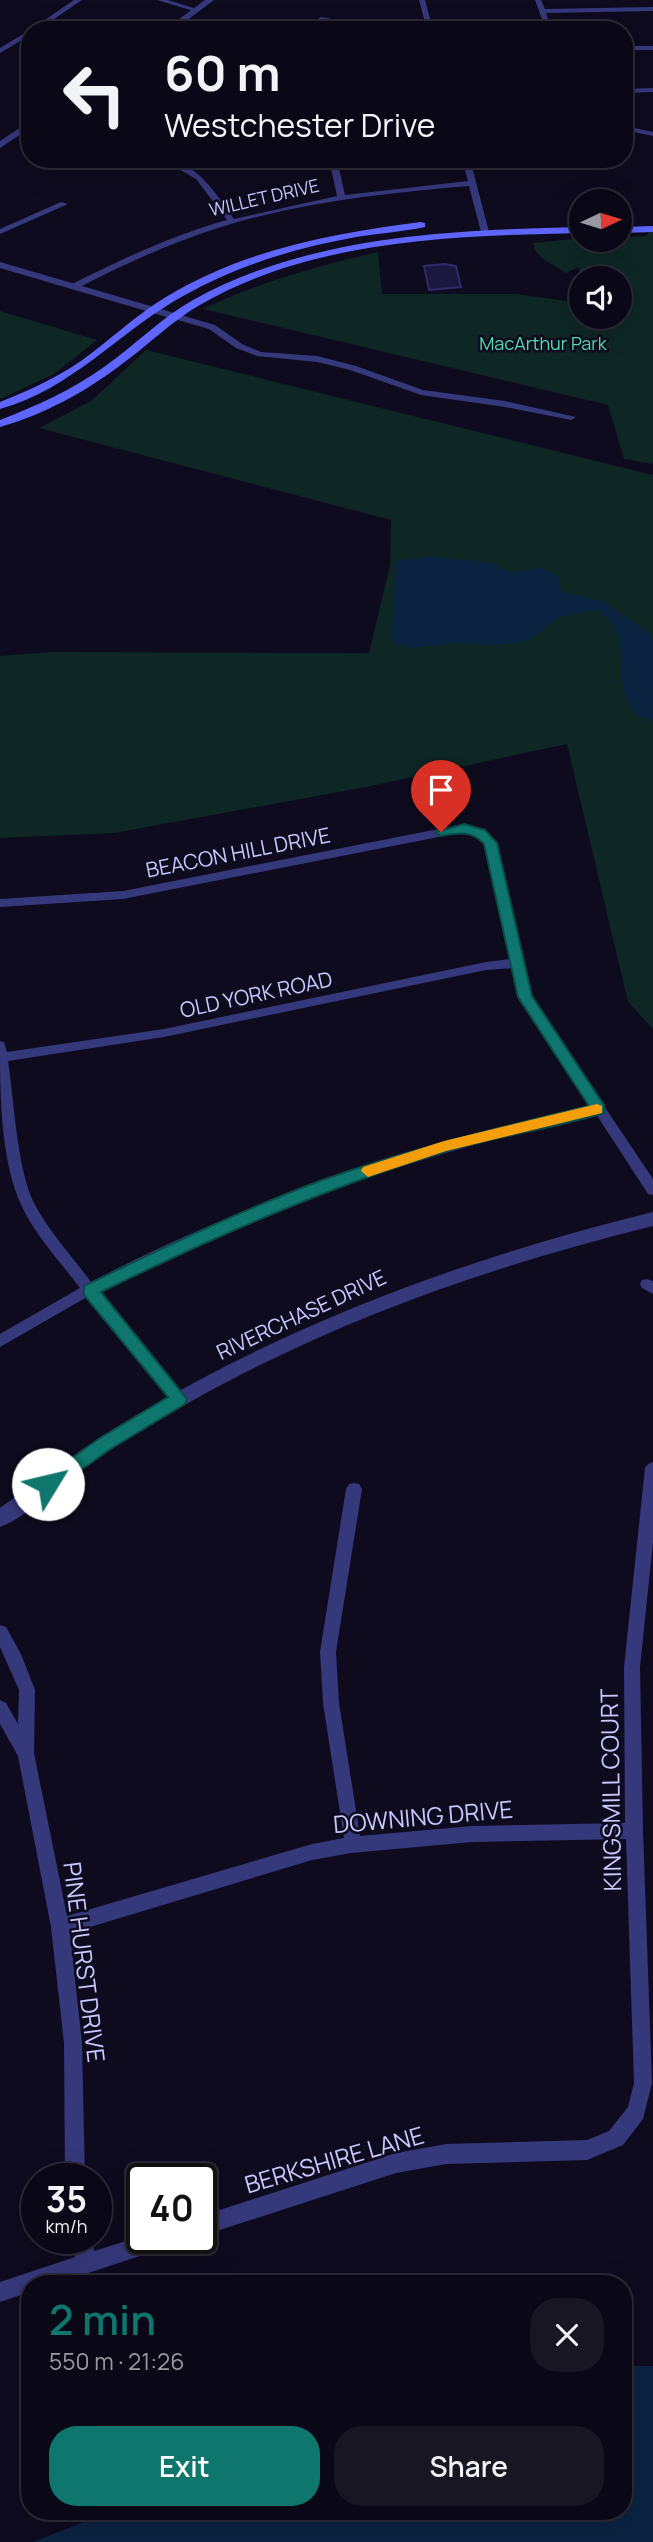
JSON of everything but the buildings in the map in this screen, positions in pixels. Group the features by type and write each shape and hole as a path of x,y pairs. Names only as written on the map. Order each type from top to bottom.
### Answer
{"main road":[{"path":"632,219 653,218"},
{"path":"0,424 83,385 110,368 174,316 225,288 321,256 398,240 484,227 569,220"},
{"path":"470,222 484,227 569,230"},
{"path":"0,406 72,372 154,309 212,277 306,246 346,236 437,223"},
{"path":"632,230 653,229"}],"street":[{"path":"46,21 79,0"},
{"path":"160,0 197,10"},
{"path":"181,21 210,0"},
{"path":"422,0 427,21"},
{"path":"538,0 546,21"},
{"path":"542,11 653,9"},
{"path":"321,19 333,21"},
{"path":"0,51 21,37"},
{"path":"633,48 653,48"},
{"path":"633,91 653,90"},
{"path":"633,130 653,134"},
{"path":"0,145 21,132"},
{"path":"182,168 199,177 231,219"},
{"path":"335,168 341,196"},
{"path":"468,168 484,227"},
{"name":"WILLET DRIVE","path":"75,286 148,249 231,219 341,196 472,183"},
{"path":"0,232 64,204"},
{"path":"0,265 212,327 239,346 260,354 317,359 353,368 421,392 571,417"},
{"name":"BEACON HILL DRIVE","path":"0,903 123,895 464,828 481,833 490,843 516,963"},
{"path":"516,963 525,997 653,1190"},
{"name":"OLD YORK ROAD","path":"1,1051 164,1033 486,966 516,963"},
{"path":"1,1051 17,1174 26,1202 40,1226 179,1399"},
{"path":"0,1340 90,1290 198,1238 323,1186 444,1146 598,1109"},
{"name":"RIVERCHASE DRIVE","path":"0,1519 106,1443 179,1399 308,1332 391,1297 555,1242 653,1219"},
{"name":"KINGSMILL COURT","path":"636,2112 643,2083 634,1831 632,1667 653,1468"},
{"path":"353,1843 331,1703 328,1652 354,1489"},
{"name":"PINE HURST DRIVE","path":"0,1632 15,1659 27,1690 26,1753 60,1927 73,2043 75,2163"},
{"name":"PINE HURST DRIVE","path":"0,1708 26,1753"},
{"name":"DOWNING DRIVE","path":"60,1927 312,1852 353,1843 525,1832 634,1831"},
{"name":"BERKSHIRE LANE","path":"217,2221 396,2163 446,2154 587,2150 616,2138 636,2112"},
{"path":"52,2275 126,2251"},
{"path":"85,2254 86,2264"},
{"path":"0,2292 21,2285"}],"green space":[{"name":"MacArthur Park","path":"653,232 653,464 624,459 608,405 203,309 289,276 378,252 382,294 516,294 569,301 569,329 632,329 632,266 569,266 569,272 566,273 541,257 534,249 533,243 569,239 569,252 632,252 632,237 646,236"},
{"path":"0,311 97,340 54,374 0,399"},
{"path":"146,350 653,475 653,1029 628,1002 567,744 366,787 114,833 0,838 0,656 51,652 369,653 390,565 391,520 39,428 91,401"}],"water":[{"path":"431,557 493,563 511,573 539,568 558,576 561,592 604,602 648,632 653,640 653,721 636,715 627,699 618,636 608,619 597,610 561,616 527,641 495,645 457,643 409,648 391,641 396,561"},
{"path":"632,2366 653,2366 653,2542 33,2542 88,2520 632,2520"}],"slow traffic":[{"path":"368,1171 444,1146 597,1109"}],"route":[{"path":"48,1484 106,1443 179,1399 90,1290 198,1238 323,1186 444,1146 598,1109 525,997 490,843 481,833 464,828 441,832"}]}
